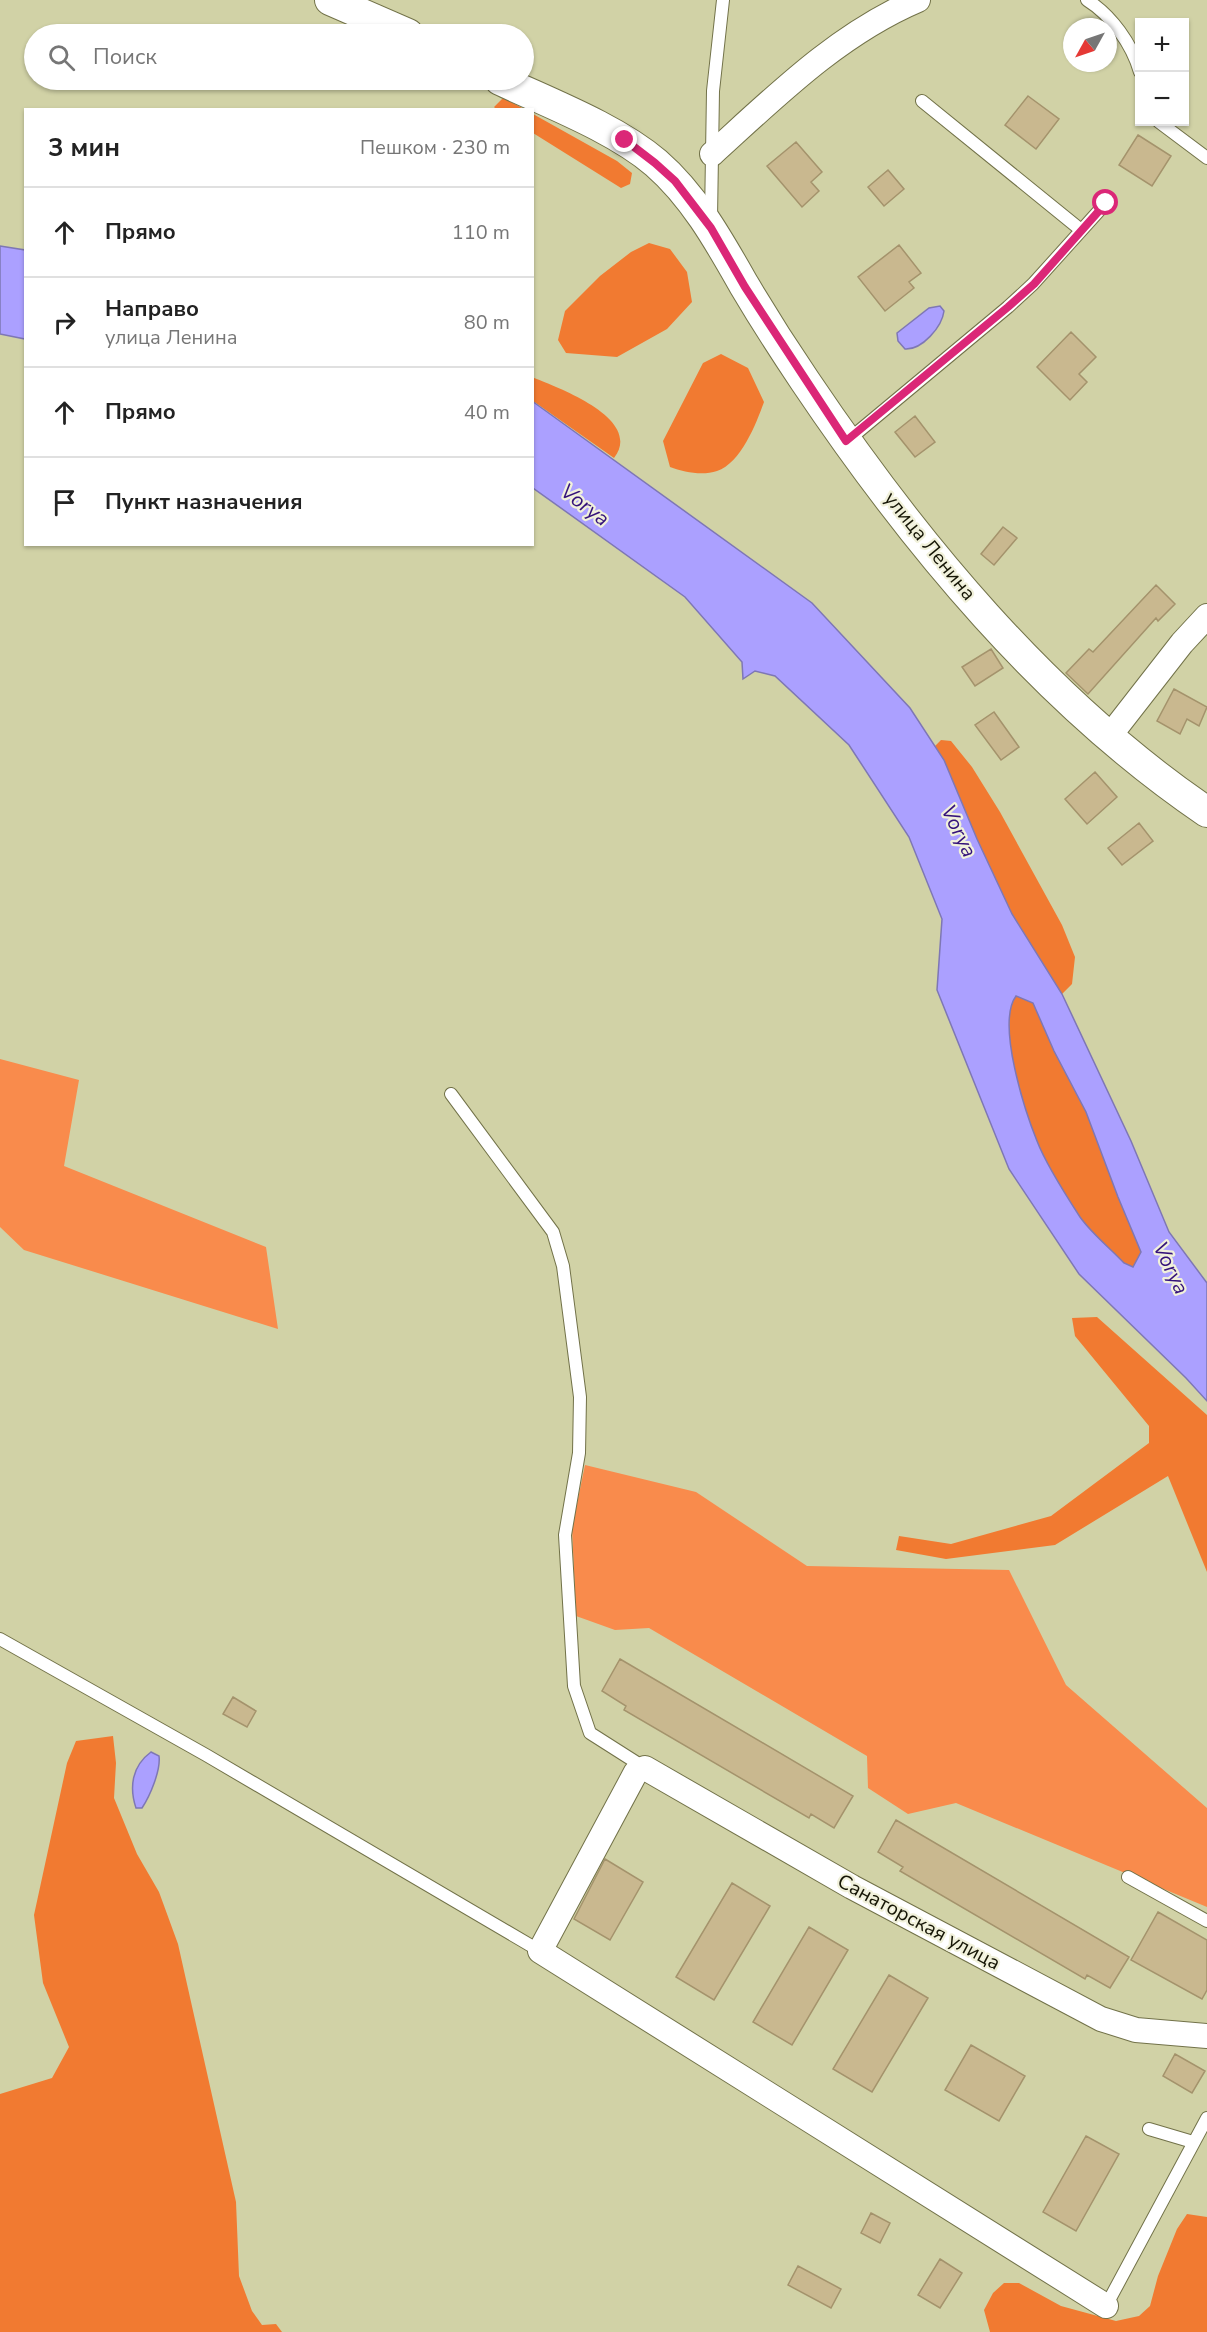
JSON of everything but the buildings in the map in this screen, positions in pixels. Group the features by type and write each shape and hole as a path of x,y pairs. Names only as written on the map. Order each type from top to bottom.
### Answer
{"street":[{"path":"330,0 385,24"},
{"path":"712,154 812,64 878,19 918,0"},
{"name":"улица Ленина","path":"521,90 625,140 675,181 711,228 745,287 846,441 974,601 1040,675 1108,738 1207,813"},
{"path":"1108,738 1182,643 1207,616"},
{"path":"645,1768 636,1772 540,1951 1110,2309"},
{"name":"Санаторская улица","path":"645,1768 852,1887 1101,2019 1136,2030 1207,2036"}],"lane":[{"path":"711,228 713,91 723,0"},
{"path":"1087,0 1110,20 1135,58"},
{"path":"922,101 1081,230"},
{"path":"1164,126 1207,158"},
{"path":"846,441 1034,284 1106,203"},
{"path":"451,1094 553,1232 563,1266 580,1397 579,1453 565,1535 574,1686 590,1732 645,1768"},
{"path":"0,1639 196,1749 540,1951"},
{"path":"1128,1877 1207,1921"},
{"path":"1110,2309 1192,2142 1207,2118"},
{"path":"1149,2129 1192,2142"}],"shaded area":[{"path":"503,98 522,108 495,108"},
{"path":"534,115 617,161 632,173 630,184 621,188 534,134"},
{"path":"649,243 670,249 687,272 692,302 667,329 617,357 566,353 558,340 565,311 600,276 631,252"},
{"path":"721,354 748,368 764,402 752,431 733,460 726,467 717,471 693,473 670,467 663,441 703,363"},
{"path":"534,378 578,397 608,418 618,430 620,444 614,458 534,402"},
{"path":"941,740 951,741 972,767 1000,812 1062,925 1075,957 1072,984 1062,994 1012,914 944,760 935,746"},
{"path":"1016,996 1033,1003 1054,1051 1086,1112 1141,1252 1133,1267 1124,1263 1085,1223 1057,1180 1037,1142 1019,1089 1010,1047 1011,1009"},
{"path":"0,1059 79,1080 64,1166 266,1247 278,1329 24,1250 0,1227"},
{"path":"1097,1317 1207,1415 1207,1572 1168,1476 1055,1545 946,1559 896,1550 899,1536 951,1544 1051,1516 1149,1443 1149,1426 1075,1336 1072,1318"},
{"path":"585,1465 696,1492 807,1566 1009,1570 1066,1685 1207,1808 1207,1907 956,1803 908,1814 868,1788 867,1756 649,1628 615,1630 576,1616 572,1528"},
{"path":"113,1736 116,1763 114,1798 137,1854 159,1892 178,1944 236,2202 239,2276 252,2311 262,2325 276,2324 282,2332 0,2332 0,2094 52,2078 69,2047 43,1983 34,1915 67,1763 76,1741"},
{"path":"1187,2214 1207,2217 1207,2332 990,2332 984,2310 993,2293 1004,2283 1019,2283 1061,2306 1116,2321 1139,2316 1150,2306 1158,2276 1177,2229"}],"water":[{"path":"0,246 24,250 24,339 0,334"},
{"path":"940,306 944,311 935,330 918,346 905,349 898,341 897,333 929,308"},
{"name":"Vorya","path":"534,402 812,603 910,708 944,760 1012,914 1062,994 1131,1141 1169,1232 1207,1283 1207,1401 1079,1274 1009,1169 937,990 942,919 909,837 849,745 775,676 755,671 743,679 742,662 685,597 534,489","holes":["1016,996 1033,1003 1054,1051 1086,1112 1141,1252 1133,1267 1124,1263 1080,1217 1037,1141 1014,1067 1009,1026 1011,1009"]},
{"path":"151,1752 159,1756 157,1775 142,1808 136,1808 133,1792 134,1777 140,1764"}],"route":[{"path":"625,140 675,181 711,228 745,287 846,441 1034,284 1106,203"}]}
